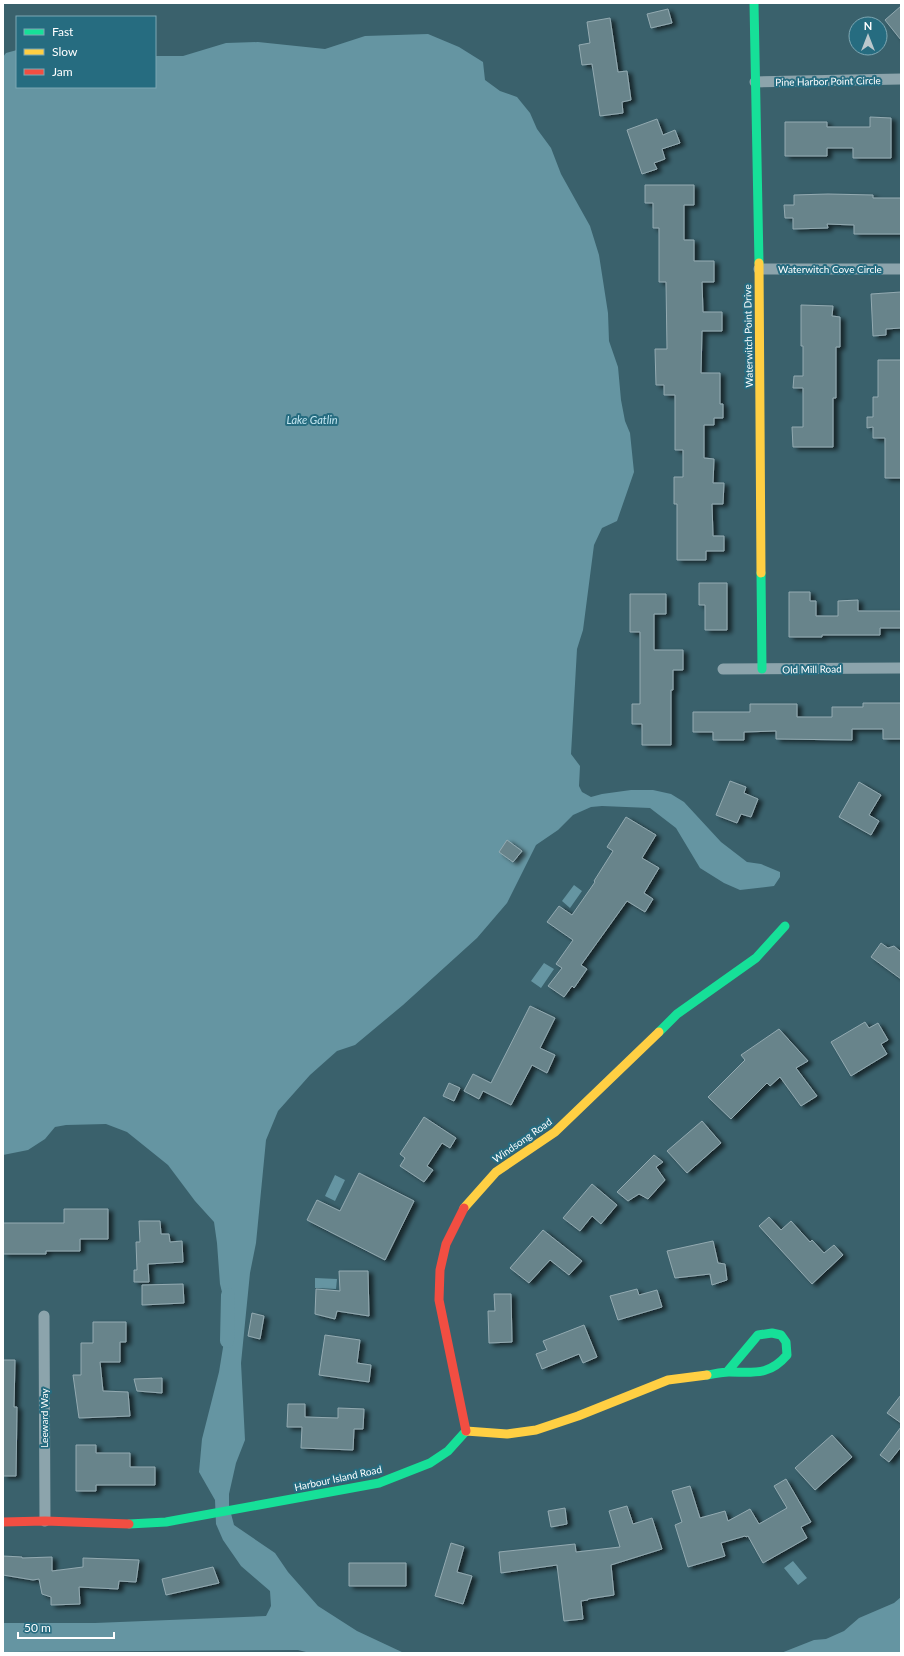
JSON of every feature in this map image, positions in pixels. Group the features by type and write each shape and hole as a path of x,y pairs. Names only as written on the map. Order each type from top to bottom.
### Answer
{"street":[{"name":"Waterwitch Point Drive","path":"754,3 759,269 762,669"},
{"name":"Pine Harbor Point Circle","path":"755,82 901,79"},
{"name":"Waterwitch Cove Circle","path":"759,269 901,269"},
{"name":"Old Mill Road","path":"723,669 901,668"},
{"name":"Windsong Road","path":"466,1431 439,1300 440,1270 446,1244 464,1208 496,1172 555,1132 677,1014 756,958 785,926"},
{"name":"Leeward Way","path":"44,1316 45,1521"},
{"path":"466,1431 508,1434 536,1430 578,1416 668,1380 727,1372 758,1373 771,1369 781,1362 787,1355 786,1342 781,1335 772,1333 758,1335 727,1372"},
{"name":"Harbour Island Road","path":"3,1522 45,1521 121,1525 166,1522 379,1483 430,1463 448,1451 466,1431"}],"water":[{"name":"Lake Gatlin","path":"428,34 459,47 483,62 485,80 500,91 517,97 530,113 537,129 551,148 561,174 590,226 599,255 608,313 609,341 618,367 621,400 625,421 630,433 634,472 617,521 602,528 594,545 583,630 577,649 571,754 580,766 579,786 582,792 591,797 631,790 653,790 671,794 684,802 721,842 747,862 761,864 780,872 780,877 774,886 740,890 724,883 700,868 676,828 650,808 591,807 573,815 558,830 536,845 507,903 477,938 403,1005 355,1045 337,1051 310,1075 278,1111 266,1140 256,1243 250,1273 241,1363 245,1440 236,1463 229,1494 229,1506 234,1525 275,1553 288,1572 318,1606 357,1631 404,1653 310,1653 298,1650 3,1652 3,1623 95,1623 266,1616 271,1606 270,1591 241,1566 223,1540 216,1524 215,1500 199,1472 202,1439 219,1372 228,1317 220,1284 214,1222 195,1201 168,1165 127,1132 106,1124 66,1125 55,1127 45,1139 28,1150 3,1155 3,57 6,53 16,50 16,88 156,88 156,56 183,56 226,43 258,42 325,49 365,36"},
{"path":"574,885 582,891 570,908 562,901"},
{"path":"544,963 554,969 541,988 531,981"},
{"path":"335,1175 345,1180 335,1201 325,1196"},
{"path":"315,1278 337,1279 336,1289 315,1288"},
{"path":"793,1561 807,1578 798,1585 784,1568"},
{"path":"901,1597 901,1653 781,1653 814,1640 826,1639 844,1631 859,1618 894,1603"}],"building":[{"path":"901,6 901,40 888,24 888,17"},
{"path":"668,9 672,23 651,28 647,14"},
{"path":"610,18 618,72 627,71 631,100 622,102 623,113 600,116 592,64 582,65 579,45 590,43 587,22"},
{"path":"870,117 891,118 891,158 853,158 853,148 827,148 827,156 785,156 785,122 827,122 827,127 870,127"},
{"path":"657,119 663,135 675,130 680,143 662,149 665,159 654,163 657,169 642,174 627,130"},
{"path":"645,185 694,185 694,205 684,205 684,240 694,240 694,261 714,261 714,282 702,282 703,312 722,312 722,331 702,331 701,373 720,373 720,404 723,404 723,418 714,418 714,425 704,425 704,458 714,459 713,483 724,483 723,504 712,504 713,536 724,536 724,551 706,551 706,560 677,560 677,504 674,504 674,477 683,477 683,450 675,450 675,395 664,395 664,385 656,385 655,349 667,349 666,282 659,282 659,228 653,228 653,203 645,203"},
{"path":"794,195 873,195 873,198 901,198 901,234 854,234 854,225 827,224 828,228 793,229 793,218 785,218 784,205 794,205"},
{"path":"901,292 901,328 886,329 886,335 873,336 871,294"},
{"path":"801,305 833,306 832,316 840,317 840,347 836,347 836,398 833,398 833,447 793,447 792,427 803,427 803,388 793,388 794,376 803,376"},
{"path":"878,360 901,360 901,478 885,478 885,438 873,438 873,427 867,428 867,417 873,417 873,397 878,397"},
{"path":"699,583 727,583 727,630 705,630 705,605 699,605"},
{"path":"789,592 810,592 810,601 816,601 816,616 838,616 838,601 858,600 858,611 901,611 901,628 880,628 880,635 822,635 822,637 789,637"},
{"path":"630,594 666,594 666,614 654,614 654,650 683,650 683,670 673,670 673,690 671,690 671,745 642,745 642,724 632,724 632,704 640,704 640,632 630,632"},
{"path":"863,703 901,703 901,739 883,739 883,729 852,729 852,740 776,739 776,731 744,732 744,740 713,740 713,732 693,732 693,712 750,712 750,704 797,704 797,717 832,717 832,707 863,707"},
{"path":"730,781 746,787 744,793 758,799 751,817 741,814 737,823 716,815"},
{"path":"859,782 881,795 869,815 879,821 871,835 839,817"},
{"path":"626,817 656,835 642,858 659,868 644,893 653,899 645,912 627,901 581,965 587,969 574,988 572,986 564,997 548,986 562,968 556,964 573,940 547,922 559,906 572,915 595,882 594,881 613,851 607,847"},
{"path":"507,840 522,851 513,862 499,852"},
{"path":"881,943 888,948 894,946 901,952 901,979 871,957"},
{"path":"530,1006 555,1018 540,1048 555,1055 547,1073 532,1065 511,1105 483,1091 479,1099 464,1091 473,1074 491,1083"},
{"path":"865,1022 869,1028 878,1023 888,1040 881,1044 887,1054 851,1076 831,1042"},
{"path":"779,1029 808,1061 796,1068 817,1096 801,1106 780,1077 770,1086 767,1083 731,1119 708,1097 745,1060 741,1055"},
{"path":"449,1083 460,1088 454,1101 443,1096"},
{"path":"424,1117 456,1138 450,1148 442,1143 427,1166 433,1170 424,1182 400,1166 405,1158 400,1154"},
{"path":"702,1121 721,1143 687,1173 667,1151"},
{"path":"654,1155 663,1162 656,1167 665,1180 648,1199 639,1194 628,1201 617,1192"},
{"path":"359,1173 414,1201 385,1260 307,1220 317,1200 340,1211"},
{"path":"592,1184 617,1205 601,1224 592,1216 580,1231 563,1218"},
{"path":"64,1209 108,1209 108,1239 80,1239 80,1251 46,1251 46,1254 3,1254 3,1223 64,1223"},
{"path":"769,1217 781,1230 791,1221 810,1242 812,1240 824,1253 834,1245 843,1255 812,1284 759,1226"},
{"path":"139,1221 160,1221 161,1234 169,1234 170,1242 182,1241 183,1262 148,1264 149,1282 134,1282 134,1270 137,1270 136,1242 140,1242"},
{"path":"543,1230 582,1261 569,1275 550,1260 529,1283 510,1268"},
{"path":"713,1241 718,1263 725,1264 727,1280 712,1285 710,1274 675,1278 667,1251"},
{"path":"339,1271 368,1271 369,1316 337,1311 335,1319 315,1314 316,1289 340,1291"},
{"path":"183,1284 184,1303 142,1305 142,1285"},
{"path":"637,1289 639,1295 657,1290 662,1307 618,1320 610,1296"},
{"path":"494,1294 511,1294 512,1342 489,1343 488,1311 495,1311"},
{"path":"252,1313 264,1316 260,1339 248,1336"},
{"path":"93,1322 126,1322 126,1342 120,1342 120,1362 100,1362 103,1391 128,1392 130,1416 79,1418 73,1375 81,1375 81,1343 93,1343"},
{"path":"584,1325 597,1357 583,1363 579,1354 542,1369 536,1354 547,1350 543,1341"},
{"path":"325,1335 360,1340 357,1363 371,1365 369,1382 319,1375"},
{"path":"3,1360 15,1360 14,1407 17,1407 16,1476 3,1476"},
{"path":"162,1378 162,1393 137,1391 134,1379"},
{"path":"901,1395 901,1423 887,1413"},
{"path":"288,1404 305,1404 305,1417 338,1418 338,1408 364,1409 363,1429 354,1429 353,1450 301,1448 302,1427 287,1427"},
{"path":"901,1427 901,1447 889,1462 880,1455"},
{"path":"832,1435 852,1457 815,1490 795,1468"},
{"path":"76,1445 96,1445 96,1453 130,1453 130,1467 155,1467 155,1485 96,1485 96,1491 76,1491"},
{"path":"786,1479 811,1522 801,1527 807,1538 763,1563 748,1536 745,1536 721,1543 725,1556 688,1567 675,1525 682,1522 672,1491 690,1486 700,1518 725,1511 728,1521 750,1509 759,1524 787,1508 774,1486"},
{"path":"627,1506 633,1524 652,1518 662,1549 611,1565 614,1595 581,1601 583,1619 564,1621 557,1565 501,1573 499,1552 575,1544 576,1552 620,1547 609,1511"},
{"path":"565,1508 567,1524 551,1527 548,1511"},
{"path":"451,1543 464,1547 457,1572 472,1576 463,1604 435,1596"},
{"path":"3,1556 22,1558 52,1557 52,1571 83,1567 83,1558 139,1560 136,1582 119,1581 118,1589 79,1587 80,1604 51,1605 51,1597 42,1594 39,1579 33,1580 3,1575"},
{"path":"349,1563 406,1563 406,1586 349,1586"},
{"path":"213,1567 219,1583 166,1595 162,1579"}],"waterway":[{"path":"227,1341 228,1295"}],"traffic: fast":[{"path":"754,3 759,263"},
{"path":"761,573 762,669"},
{"path":"659,1032 677,1014 756,958 785,926"},
{"path":"707,1375 726,1372 754,1372 767,1370 774,1367 787,1355 786,1342 781,1335 772,1333 758,1335 727,1372"},
{"path":"129,1524 166,1522 379,1483 430,1463 448,1451 466,1431"}],"traffic: slow":[{"path":"759,263 761,573"},
{"path":"464,1208 496,1172 555,1132 659,1032"},
{"path":"466,1431 507,1434 536,1430 578,1416 668,1380 707,1375"}],"traffic: jam":[{"path":"464,1208 446,1244 440,1270 439,1300 466,1431"},
{"path":"3,1522 45,1521 129,1524"}]}
